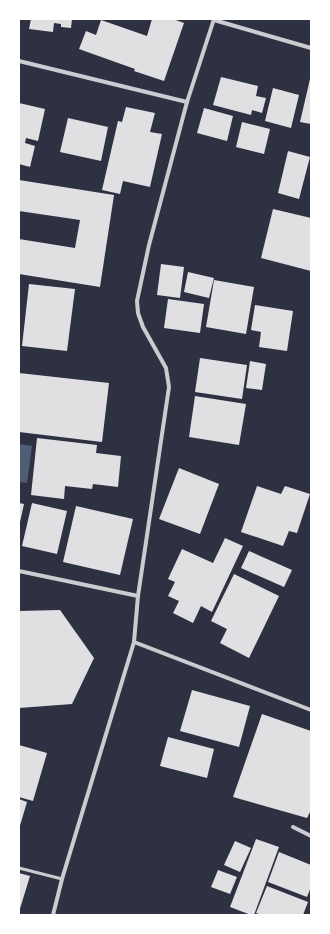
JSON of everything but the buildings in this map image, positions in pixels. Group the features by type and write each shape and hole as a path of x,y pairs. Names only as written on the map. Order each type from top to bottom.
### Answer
{"street":[{"path":"53,915 62,879 134,642 138,596 169,387 166,368 143,327 138,313 137,300 149,245 187,102 214,20 311,48"},
{"path":"19,61 187,102"},
{"path":"19,571 138,596"},
{"path":"134,642 311,710"},
{"path":"293,828 311,836"}],"lane":[{"path":"19,868 62,879"}],"water":[{"path":"19,444 32,446 27,483 19,482"}]}
